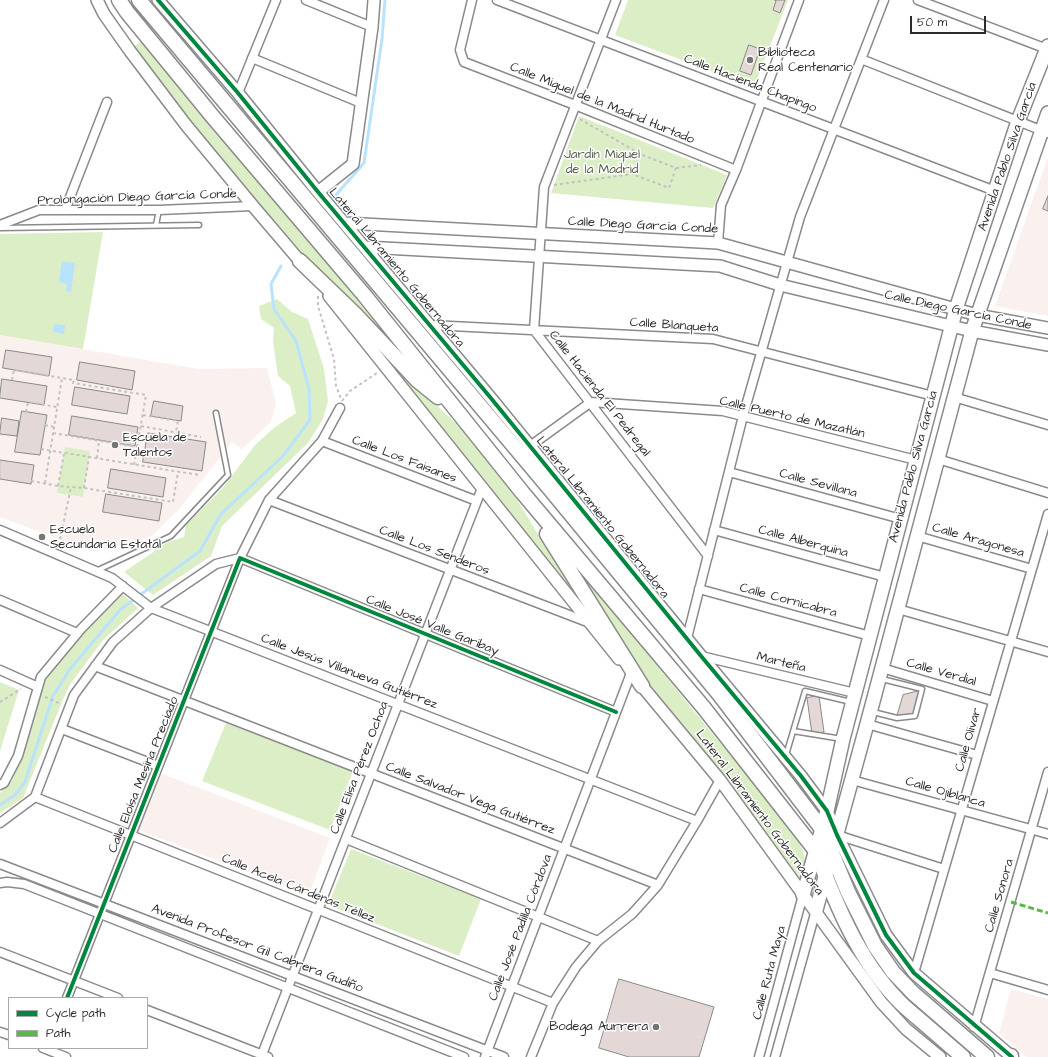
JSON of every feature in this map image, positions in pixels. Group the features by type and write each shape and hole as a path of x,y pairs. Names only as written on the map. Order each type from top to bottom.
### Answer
{"highway":[{"path":"119,0 127,12 213,117 366,296 522,492 704,708 816,851 825,876 848,928 870,965 897,1000 963,1057"},
{"path":"139,0 525,450 719,694 822,829 848,892 875,946 893,972 913,993 987,1057"},
{"path":"300,261 355,314 417,380 462,416"},
{"path":"522,492 642,686"}],"main road":[{"name":"Avenida Pablo Silva García","path":"804,895 827,811 843,739 951,326 1018,122 1047,47"},
{"name":"Avenida Pablo Silva García","path":"816,910 871,711 972,331 1045,132 1048,113"}],"street":[{"name":"Lateral Libramiento Gobernadora","path":"97,0 104,14 130,51 186,125 300,261 590,624 720,780 816,910 843,951 881,1002 906,1029 940,1057"},
{"name":"Lateral Libramiento Gobernadora","path":"158,0 238,93 318,192 430,325 525,450 687,638 801,776 827,811 837,835 886,935 914,973 1011,1057"},
{"path":"238,93 276,0"},
{"path":"306,0 372,27"},
{"path":"318,192 353,164 372,27 374,0"},
{"name":"Calle Miguel de la Madrid Hurtado","path":"472,0 460,50 464,62 576,105 736,170"},
{"name":"Calle Hacienda Chapingo","path":"497,0 995,190"},
{"name":"Calle Hacienda El Pedregal","path":"616,0 544,187 534,330 591,402 708,556"},
{"path":"718,243 721,205 736,170 799,0"},
{"path":"687,638 743,416 800,217 884,0"},
{"path":"918,0 1047,47"},
{"path":"252,58 361,103"},
{"path":"861,59 1045,132"},
{"path":"65,210 107,102"},
{"name":"Prolongación Diego García Conde","path":"0,226 38,210 159,210 253,206"},
{"name":"Calle Diego García Conde","path":"345,223 718,243 977,315 1048,328"},
{"name":"Calle Diego García Conde","path":"365,247 720,266 780,285 972,331 1048,345"},
{"name":"Calle Blanqueta","path":"430,325 713,339 933,396"},
{"path":"954,397 1048,425"},
{"path":"525,450 591,402"},
{"name":"Calle Puerto de Mazatlán","path":"591,402 723,412 916,460"},
{"name":"Calle Eloísa Mesina Preciado","path":"66,997 240,558 269,500 322,441 340,408"},
{"name":"Calle Los Faisanes","path":"322,441 477,501"},
{"path":"938,459 1048,493"},
{"name":"Calle Sevillana","path":"729,472 900,519"},
{"name":"Calle Elisa Pérez Ochoa","path":"264,1056 292,976 482,488"},
{"name":"Calle Los Senderos","path":"269,500 590,624"},
{"name":"Calle Olivar","path":"914,973 1048,514"},
{"name":"Calle Jesús Villanueva Gutiérrez","path":"0,530 112,578 147,605 697,821"},
{"name":"Calle Alberquina","path":"714,530 885,577"},
{"name":"Calle Aragonesa","path":"917,536 1032,569"},
{"path":"0,823 35,797 74,696 113,642 147,605 216,564 240,558"},
{"name":"Calle José Valle Garibay","path":"240,558 616,712"},
{"path":"1,783 18,756 41,677 77,633 123,586"},
{"name":"Calle Cornicabra","path":"699,589 870,636"},
{"path":"0,600 77,633"},
{"path":"898,609 1048,652"},
{"name":"Marteña","path":"701,656 854,698"},
{"name":"Calle Salvador Vega Gutiérrez","path":"95,666 658,885"},
{"path":"0,670 38,687"},
{"name":"Calle José Padilla Córdova","path":"486,1054 631,673"},
{"name":"Calle Verdial","path":"881,673 993,701"},
{"path":"867,724 978,755"},
{"path":"62,729 158,766"},
{"name":"Calle Sonora","path":"974,1026 1048,772"},
{"path":"530,1057 553,1003 576,967 598,941 632,914 658,885 720,780"},
{"name":"Calle Ojiblanca","path":"852,780 1048,834"},
{"name":"Calle Acela Cárdenas Téllez","path":"35,797 553,1003"},
{"path":"837,835 944,869"},
{"path":"346,839 598,941"},
{"name":"Avenida Profesor Gil Cabrera Gudiño","path":"1,864 292,976 486,1054 504,1057"},
{"name":"Avenida Profesor Gil Cabrera Gudiño","path":"0,883 7,882 24,884 464,1057"},
{"name":"Calle Ruta Maya","path":"759,1057 804,895"},
{"name":"Calle Ruta Maya","path":"775,1057 816,910"},
{"path":"0,952 115,997"},
{"path":"990,973 1048,990"},
{"path":"148,1010 264,1056"},
{"path":"45,1051 66,1057"}],"lane":[{"path":"156,225 159,210"},
{"path":"0,226 199,225"},
{"path":"95,571 171,536 228,475 216,413"},
{"path":"871,711 897,718 915,716 922,689 881,673"},
{"path":"785,757 805,691 854,698"},
{"path":"793,731 843,739"}],"path":[{"path":"572,114 640,154 676,168 719,164"},
{"path":"632,174 640,154"},
{"path":"544,187 632,174 669,188 676,168"},
{"path":"312,276 318,292 318,306 334,359 336,386 342,401 350,391 386,367"},
{"path":"12,380 14,370 74,380 73,383 146,395 134,465"},
{"path":"45,484 62,378"},
{"path":"26,412 28,402 58,407"},
{"path":"143,414 178,421 176,432"},
{"path":"45,426 54,427"},
{"path":"141,426 201,437"},
{"path":"53,433 138,447"},
{"path":"96,458 99,441"},
{"path":"41,449 199,475"},
{"path":"58,486 64,453"},
{"path":"84,488 89,457"},
{"path":"31,482 84,488 174,502 178,472"},
{"path":"57,554 71,487"},
{"path":"0,702 24,687"},
{"path":"45,697 58,703"}],"shaded area":[{"path":"1048,157 1048,316 995,306"},
{"name":"Escuela de Talentos","path":"0,335 199,369 267,368 276,403 271,422 242,449 232,442 180,508 152,536 93,552 0,517"},
{"path":"160,773 330,838 309,895 138,830"},
{"path":"1011,989 1048,999 1048,1057 1026,1057 999,1033"}],"green space":[{"path":"628,0 788,0 754,87 615,35"},
{"path":"141,41 389,338 389,342 311,263 190,122 134,47"},
{"name":"Jardín Miguel de la Madrid","path":"579,116 727,175 713,208 551,193"},
{"path":"103,232 83,349 0,335 0,234"},
{"path":"277,299 292,312 308,319 324,369 328,401 323,419 308,443 222,526 211,556 153,595 124,572 168,542 184,537 186,525 222,489 255,445 275,427 296,413 290,386 278,376 273,341 274,328 261,319 259,306"},
{"path":"380,348 421,391 472,438 510,488 539,536 573,581 572,585 568,585 379,351"},
{"path":"65,447 90,451 83,497 57,493"},
{"path":"584,576 796,836 804,853 805,859 803,882 724,776 645,681 579,577"},
{"path":"121,593 138,608 103,640 71,683 23,798 0,813 0,793 12,781 22,757 45,681 83,632"},
{"path":"0,682 19,690 0,751"},
{"path":"226,723 353,771 330,830 202,781"},
{"path":"351,849 481,899 459,956 328,905"}],"water":[{"path":"62,261 75,263 71,292 66,291 67,284 59,282"},
{"path":"54,324 65,325 64,334 53,332"}],"building":[{"path":"775,0 785,0 780,13 773,10"},
{"name":"Biblioteca Real Centenario","path":"749,45 760,49 751,75 740,71"},
{"path":"1048,196 1048,211 1043,209"},
{"path":"6,350 52,357 49,376 3,368"},
{"path":"80,362 135,371 132,390 77,380"},
{"path":"2,379 47,386 44,405 0,398"},
{"path":"75,387 130,396 127,414 72,405"},
{"path":"154,401 183,406 181,421 151,416"},
{"path":"22,411 47,415 40,455 15,452"},
{"path":"72,416 138,427 135,446 69,435"},
{"path":"2,418 19,421 17,436 0,434"},
{"path":"148,433 206,442 202,471 143,462"},
{"path":"0,460 34,465 31,484 0,479"},
{"path":"111,469 166,478 163,497 108,488"},
{"path":"106,494 162,503 159,521 103,512"},
{"path":"919,691 913,717 896,719 903,695"},
{"path":"819,696 824,732 812,734 807,698"},
{"name":"Bodega Aurrera","path":"619,979 714,1007 699,1057 629,1057 599,1048"}],"waterway":[{"path":"335,196 364,163 382,39 385,0"},
{"path":"0,805 15,795 25,782 53,696 70,669 121,609 200,551 221,514 282,457 310,420 309,389 296,341 274,309 271,284 281,266"}],"marked path":[{"path":"1011,902 1048,913"}],"cycle path":[{"path":"158,0 238,93 318,192 490,397 801,776 827,811 837,835 886,935 914,973 1012,1057"},
{"path":"67,997 240,558 616,712"}],"place":[{"name":"Biblioteca Real Centenario","path":"750,60"},
{"name":"Escuela de Talentos","path":"115,445"},
{"name":"Escuela Secundaria Estatal","path":"42,537"},
{"name":"Bodega Aurrera","path":"656,1027"}]}
